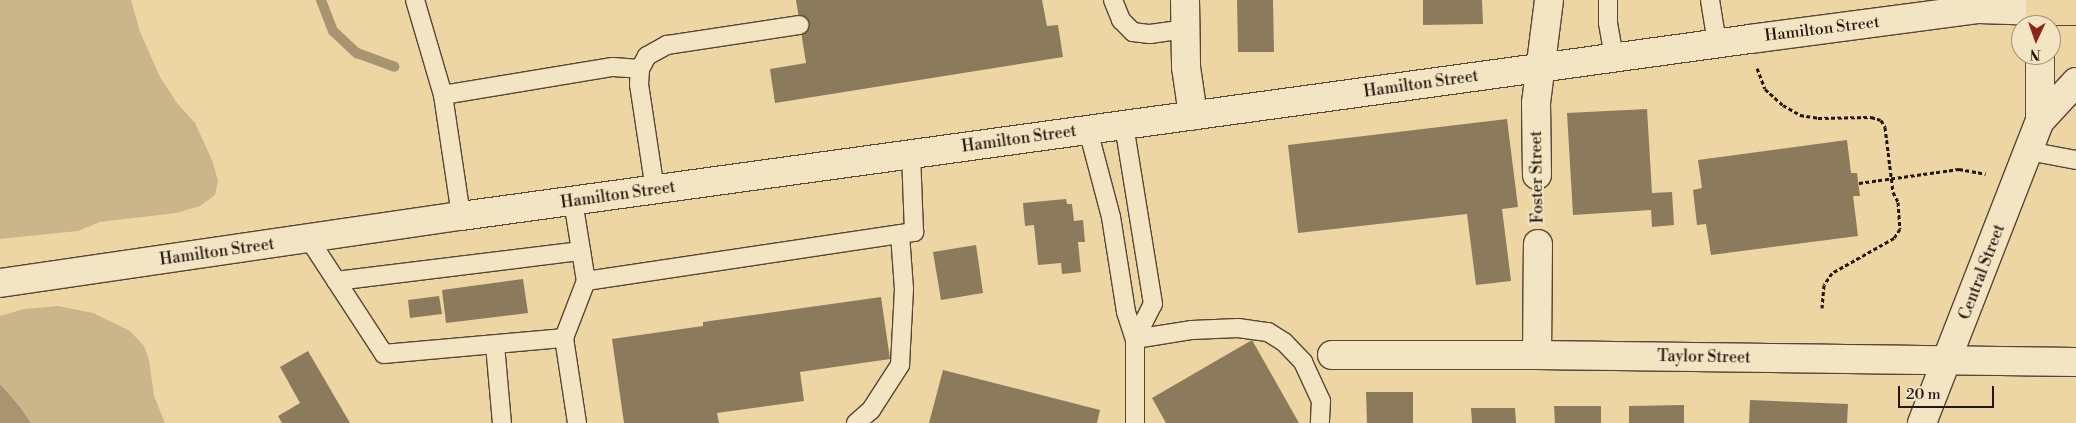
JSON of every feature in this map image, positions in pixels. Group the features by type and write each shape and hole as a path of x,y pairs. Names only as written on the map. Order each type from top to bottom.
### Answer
{"main road":[{"path":"1184,0 1186,67 1193,115"},
{"name":"Foster Street","path":"1537,174 1536,103 1549,0"},
{"name":"Hamilton Street","path":"0,283 461,216 1717,43 1980,10 2040,12"},
{"path":"2040,12 2076,11"},
{"name":"Central Street","path":"2040,65 2040,121"},
{"name":"Central Street","path":"1922,423 2040,121 2076,82"},
{"name":"Foster Street","path":"1537,355 1538,244"},
{"name":"Taylor Street","path":"1332,355 1537,355 2076,362"}],"lane":[{"path":"415,0 443,95 461,216"},
{"path":"1113,0 1121,20 1133,32 1150,34 1185,29"},
{"path":"1608,0 1608,23 1614,58"},
{"path":"1710,0 1717,43"},
{"path":"655,190 639,84 640,69 647,56 667,45 800,25"},
{"path":"443,95 613,67 640,69"},
{"path":"1124,124 1153,304 1135,338"},
{"path":"1088,130 1111,218 1126,312 1135,338 1135,423"},
{"path":"2028,151 2076,160"},
{"path":"586,281 914,232 911,154"},
{"path":"573,201 586,281 564,338 577,423"},
{"path":"856,423 871,410 900,365 904,289 900,234"},
{"path":"309,238 384,354 564,338"},
{"path":"336,281 581,251"},
{"path":"1135,338 1192,330 1238,328 1268,332 1284,342 1303,362 1321,401 1320,423"},
{"path":"495,345 502,423"}],"path":[{"path":"1750,39 1760,80 1765,89 1783,105 1808,116 1876,117 1881,120 1885,127 1891,179 1900,214 1898,234 1832,273 1824,285 1822,308"},
{"path":"1859,183 1959,169 2017,180"}],"shaded area":[{"path":"0,0 131,0 140,32 160,77 177,103 195,123 212,160 218,181 215,195 200,206 176,213 100,222 78,231 0,239"},
{"path":"58,306 93,313 130,331 144,346 149,360 154,396 165,423 31,423 0,384 0,316 24,309"},
{"path":"0,384 19,406 31,423 0,423"}],"building":[{"path":"796,0 1042,0 1047,26 1058,25 1063,57 775,103 770,69 806,63"},
{"path":"1237,0 1273,0 1274,52 1238,52"},
{"path":"1423,0 1482,0 1483,24 1423,25"},
{"path":"1647,109 1652,193 1672,192 1674,225 1652,227 1651,210 1573,215 1567,113"},
{"path":"1507,119 1518,207 1502,209 1511,281 1476,285 1467,214 1298,233 1288,145"},
{"path":"1847,140 1851,173 1857,173 1860,196 1853,196 1858,236 1711,255 1706,224 1697,225 1693,190 1702,188 1698,160"},
{"path":"1066,199 1067,204 1072,204 1074,221 1083,220 1085,242 1078,242 1081,272 1062,274 1061,263 1038,265 1034,225 1025,226 1023,203"},
{"path":"976,245 983,293 941,300 933,252"},
{"path":"523,279 528,313 446,323 442,290"},
{"path":"439,296 442,314 410,318 408,300"},
{"path":"881,297 890,359 800,372 804,401 717,413 719,423 624,423 612,339 703,326 703,322"},
{"path":"1252,340 1299,423 1166,423 1152,398"},
{"path":"308,351 350,423 282,423 278,416 300,403 280,367"},
{"path":"943,370 1100,410 1097,423 929,423"},
{"path":"1366,392 1413,392 1413,423 1367,423"},
{"path":"1750,400 1848,404 1847,423 1749,423"},
{"path":"1684,405 1684,423 1629,423 1629,406"},
{"path":"1554,406 1601,406 1601,423 1555,423"},
{"path":"1471,408 1515,408 1516,423 1472,423"}],"waterway":[{"path":"321,0 333,31 357,53 395,67"}]}
